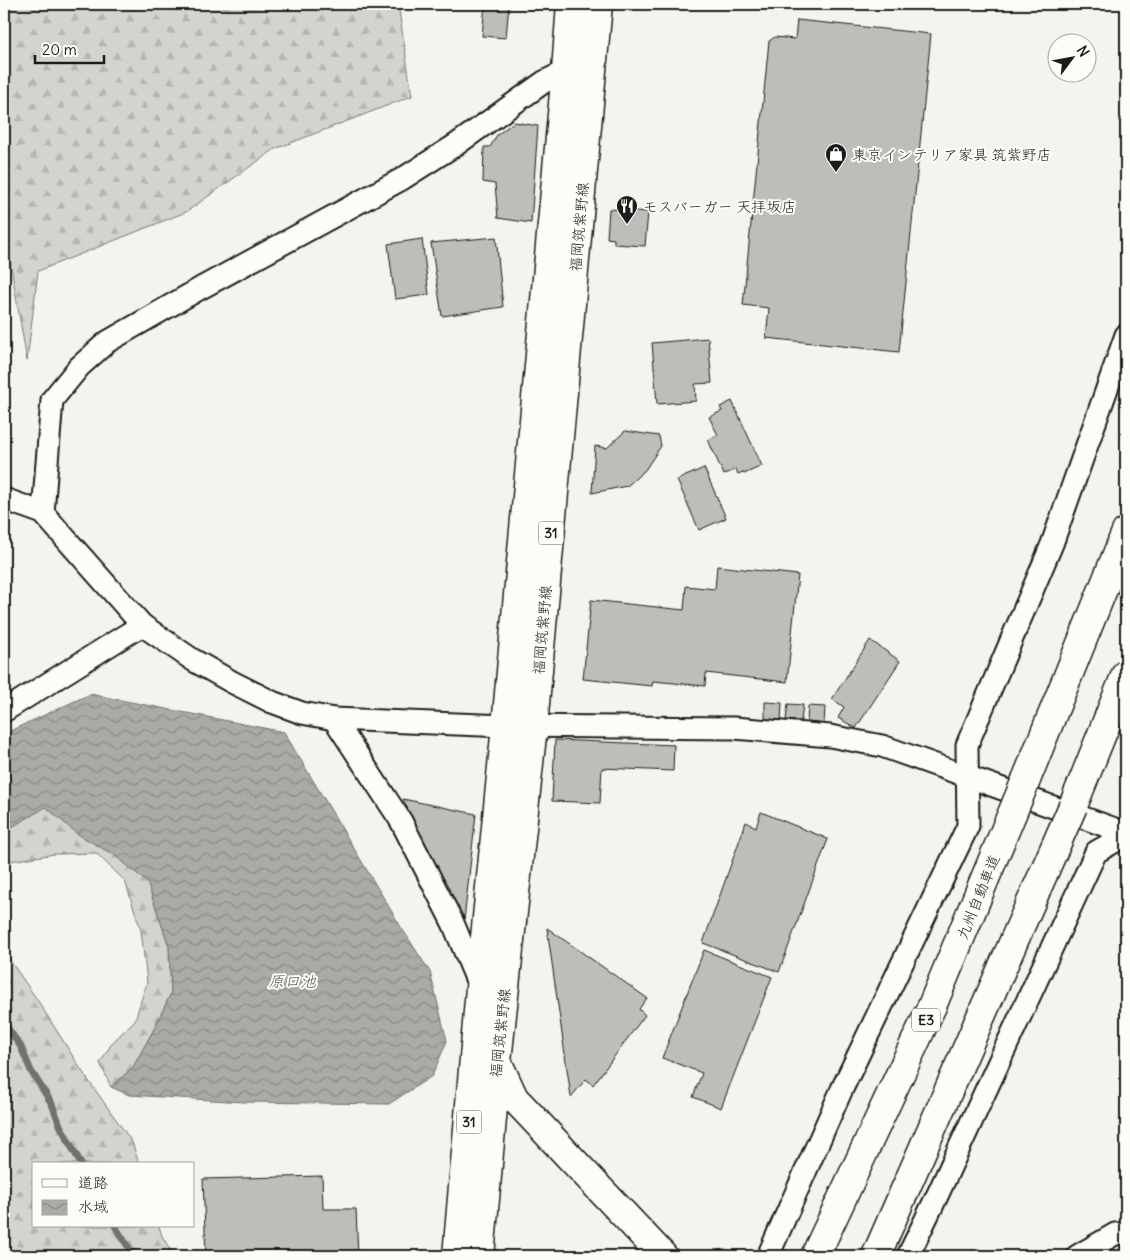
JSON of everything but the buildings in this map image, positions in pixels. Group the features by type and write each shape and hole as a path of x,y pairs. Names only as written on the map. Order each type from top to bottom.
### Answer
{"main road":[{"name":"福岡筑紫野線","path":"457,1256 571,4"},
{"name":"福岡筑紫野線","path":"480,1256 497,1061 533,726 598,4"},
{"name":"九州自動車道","path":"815,1256 932,1006 1126,532"},
{"path":"876,1256 1073,806 1126,674"},
{"path":"480,988 497,1061 514,1098 663,1256"}],"street":[{"path":"43,513 52,400 79,367 107,342 201,288 402,179 457,144 544,82 566,71"},
{"path":"768,1256 842,1089 968,826 967,745 1052,544 1126,335"},
{"path":"4,499 43,513 142,625 193,660 232,682 264,698 302,713 334,719 506,726 734,728 830,736 882,746 1126,834"},
{"path":"4,711 142,625"},
{"path":"334,719 405,830 453,923 480,988"},
{"path":"908,1256 942,1187 1096,852 1126,834"},
{"path":"1077,1256 1115,1234 1126,1234"}],"green space":[{"path":"4,4 398,4 412,96 275,149 186,212 38,271 27,361 8,249 4,248"},
{"path":"46,806 76,833 116,856 147,882 169,946 171,993 133,1067 111,1087 100,1063 112,1043 135,1020 147,982 141,930 125,881 96,853 55,854 4,862 4,829 7,830"},
{"path":"4,952 36,998 86,1077 132,1142 138,1162 32,1162 32,1228 160,1228 162,1236 174,1256 4,1256"}],"water":[{"name":"原口池","path":"90,694 284,732 430,972 447,1041 432,1076 389,1104 244,1102 129,1095 111,1087 133,1067 171,993 169,946 147,882 116,856 76,833 46,807 7,830 4,829 4,738 12,730"}],"waterway":[{"path":"4,1023 21,1047 31,1071 52,1104 60,1125 80,1162"},
{"path":"116,1228 134,1256"}],"place":[{"name":"東京インテリア家具 筑紫野店","path":"836,173"},
{"name":"モスバーガー 天拝坂店","path":"627,225"}]}
